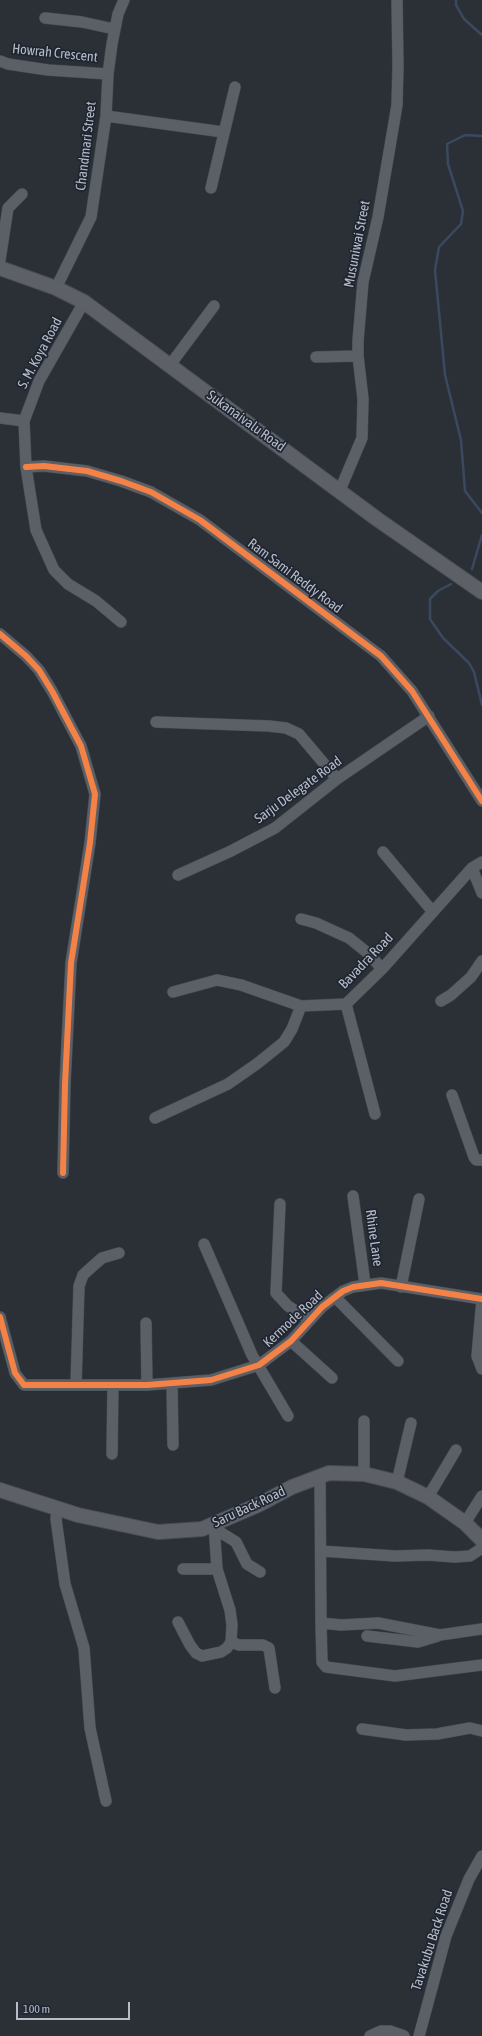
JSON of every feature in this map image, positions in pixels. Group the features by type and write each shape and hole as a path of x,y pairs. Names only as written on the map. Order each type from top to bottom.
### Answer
{"main road":[{"name":"Sukanaivalu Road","path":"0,268 56,288 84,302 340,490 377,519 482,592"},
{"name":"Saru Back Road","path":"0,1490 57,1509 106,1522 158,1532 214,1527 292,1487 329,1473 364,1474 397,1482 428,1497 464,1523 482,1540"}],"street":[{"name":"Chandmari Street","path":"56,288 91,217 106,116 108,74 114,30 124,0"},
{"name":"Musuniwai Street","path":"340,490 362,438 363,399 358,356 363,282 378,217 397,105 396,0"},
{"path":"45,18 82,22 114,30"},
{"name":"Howrah Crescent","path":"0,61 8,64 48,70 108,74"},
{"path":"211,188 223,132 235,87"},
{"path":"106,116 223,132"},
{"path":"0,260 8,208 22,194"},
{"name":"S. M. Koya Road","path":"84,302 39,381 24,421 26,467 36,530 54,570 68,584 96,601 121,622"},
{"path":"170,365 214,306"},
{"path":"316,357 358,356"},
{"path":"0,418 24,421"},
{"name":"Ram Sami Reddy Road","path":"26,467 44,466 87,471 121,481 151,492 200,520 381,656 412,691 482,801"},
{"path":"0,634 30,661 52,691 81,746 95,794 90,843 71,963 64,1084 63,1173"},
{"name":"Sarju Delegate Road","path":"178,875 229,852 275,828 336,779 429,716"},
{"path":"156,722 286,728 299,734 336,779"},
{"path":"383,852 433,912"},
{"name":"Bavadra Road","path":"173,992 217,980 242,985 301,1006 346,1004 382,969 472,868 482,862"},
{"path":"472,868 482,893"},
{"path":"301,919 316,923 349,938 369,954 382,969"},
{"path":"440,1001 451,994 471,976 482,961"},
{"path":"346,1004 375,1114"},
{"path":"154,1118 228,1084 258,1063 284,1042 292,1029 301,1006"},
{"path":"452,1095 474,1157 476,1160 482,1160"},
{"name":"Rhine Lane","path":"354,1196 365,1284"},
{"path":"401,1287 418,1199"},
{"path":"280,1204 276,1293 288,1306 310,1320"},
{"path":"204,1244 252,1355 288,1416"},
{"path":"76,1385 79,1286 83,1275 98,1261 102,1258 119,1253"},
{"name":"Kermode Road","path":"0,1317 16,1373 24,1385 147,1385 211,1380 259,1365 291,1341 335,1296 353,1287 365,1284 381,1283 482,1299"},
{"path":"335,1296 398,1361"},
{"path":"482,1299 477,1356 482,1369"},
{"path":"146,1323 147,1385"},
{"path":"291,1341 332,1378"},
{"path":"112,1454 113,1384"},
{"path":"172,1384 173,1445"},
{"path":"364,1420 364,1474"},
{"path":"397,1482 410,1423"},
{"path":"428,1497 456,1450"},
{"path":"320,1476 322,1662 326,1667 395,1676 482,1664"},
{"path":"464,1523 482,1496"},
{"path":"57,1509 56,1519 65,1579 84,1648 90,1728 106,1801"},
{"path":"178,1622 190,1645 196,1653 202,1656 221,1652 228,1648 231,1642 232,1626 230,1610 217,1569 214,1527"},
{"path":"214,1527 236,1542 247,1564 260,1572"},
{"path":"321,1551 395,1556 428,1555 454,1557 470,1556 482,1548"},
{"path":"183,1570 217,1569"},
{"path":"321,1623 341,1625 378,1623 440,1635"},
{"path":"367,1636 418,1642 440,1635 482,1629"},
{"path":"231,1642 239,1645 263,1645 269,1648 275,1688"},
{"path":"362,1729 406,1735 437,1734 470,1728 482,1731"},
{"name":"Tavakubu Back Road","path":"419,2036 446,1936 468,1879 482,1856"},
{"path":"370,2036 381,2031 390,2030 404,2036"}],"waterway":[{"path":"456,0 456,5 464,19 482,35"},
{"path":"482,136 465,135 447,144 448,164 463,211 461,224 439,247 435,270 445,375 461,440 465,491 482,513"},
{"path":"472,569 482,535"},
{"path":"451,584 438,591 430,599 430,619 443,638 469,663 474,672 482,705"}],"cycle path":[{"path":"26,467 44,466 87,471 121,481 151,492 200,520 381,656 412,691 482,801"},
{"path":"0,634 26,656 39,670 52,691 81,746 95,794 90,843 71,963 65,1084 63,1173"},
{"path":"0,1317 15,1373 24,1385 147,1385 211,1380 259,1365 291,1341 322,1307 343,1291 353,1287 381,1283 482,1299"}]}
